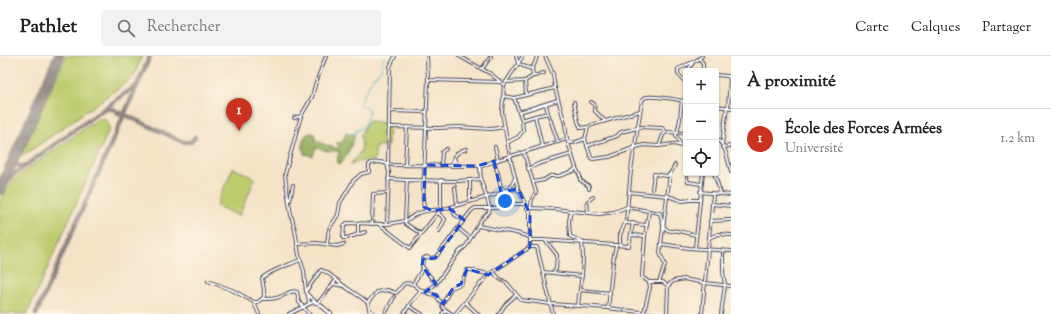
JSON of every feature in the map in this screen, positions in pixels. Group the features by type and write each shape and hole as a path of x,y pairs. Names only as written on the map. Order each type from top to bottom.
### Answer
{"street":[{"path":"326,56 312,97 301,116 285,174 300,260 304,271 306,292 331,314"},
{"path":"387,224 390,67 395,56"},
{"path":"427,56 428,80 423,201 424,207 427,210"},
{"path":"459,56 504,85"},
{"path":"482,70 491,56"},
{"path":"516,56 518,63 532,69"},
{"path":"523,56 504,85 502,112 510,157 518,189 530,214"},
{"path":"533,76 532,69 537,56"},
{"path":"545,56 553,74 555,88 576,170 580,174 581,182 588,186 589,189"},
{"path":"689,68 702,56"},
{"path":"698,59 703,63 703,68"},
{"path":"683,80 678,74 678,69 698,59"},
{"path":"506,82 525,81 533,76 544,73"},
{"path":"719,75 730,77 729,107 723,145"},
{"path":"428,80 501,82"},
{"path":"525,81 526,95"},
{"path":"503,96 514,98 555,88"},
{"path":"620,245 620,235 626,222 642,101 646,97 665,97 683,101"},
{"path":"508,142 518,137 523,131 522,120 514,98"},
{"path":"519,112 546,105 558,100"},
{"path":"574,102 579,127 588,127 640,111"},
{"path":"591,102 594,104 595,111 605,122"},
{"path":"682,146 677,139 676,133 683,104"},
{"path":"546,105 558,142"},
{"path":"719,106 729,107"},
{"path":"389,111 426,112"},
{"path":"522,120 548,113"},
{"path":"294,118 301,116"},
{"path":"535,116 542,146"},
{"path":"588,146 638,127 645,126 664,129 666,132 683,133"},
{"path":"389,127 463,127 491,129 505,127"},
{"path":"405,165 407,127"},
{"path":"588,127 585,139 591,158 593,159 609,157 644,145 659,146 674,144 682,146"},
{"path":"659,146 663,135 666,132"},
{"path":"327,243 329,230 338,214 340,203 353,181 362,173 369,172 369,165 371,163 380,162 405,165 481,166 542,146 568,140 573,143 585,139"},
{"path":"718,140 723,145 731,172"},
{"path":"723,145 731,146"},
{"path":"495,147 498,160"},
{"path":"441,166 442,152 446,149"},
{"path":"452,166 456,153 466,149"},
{"path":"524,153 536,192 532,199 530,208 530,247"},
{"path":"528,169 538,164 572,154"},
{"path":"454,156 456,166"},
{"path":"494,162 501,188 505,190"},
{"path":"425,292 436,284 459,252 466,246 481,220 489,212 490,208 479,169 481,166"},
{"path":"664,226 670,174 675,166"},
{"path":"533,182 544,180 550,176 559,176 576,170"},
{"path":"652,189 654,174 668,176 670,174"},
{"path":"687,176 688,182 701,184"},
{"path":"695,248 702,176"},
{"path":"715,176 721,194"},
{"path":"510,189 515,178"},
{"path":"388,179 470,181 481,179"},
{"path":"407,180 405,221 406,224 421,234"},
{"path":"379,224 410,248 441,209 441,180"},
{"path":"470,181 470,201"},
{"path":"289,201 293,185"},
{"path":"455,187 457,205"},
{"path":"365,232 343,238 346,224 387,224 405,221 418,213 427,210 441,209 505,190 518,189"},
{"path":"629,192 668,196 682,201 699,200"},
{"path":"700,192 731,195"},
{"path":"372,224 373,194 387,193"},
{"path":"702,314 713,194"},
{"path":"588,213 587,202 593,197"},
{"path":"436,284 423,268 423,259 426,257 436,257 475,208 490,208 510,204 525,205"},
{"path":"712,204 731,206"},
{"path":"451,206 455,215 464,220"},
{"path":"530,208 599,214 627,208 660,213 665,229 660,253 665,262 659,282"},
{"path":"433,210 445,219 439,231"},
{"path":"571,211 569,221 570,236 582,242"},
{"path":"649,211 645,236 642,276 649,282 665,283 668,286"},
{"path":"710,221 731,220"},
{"path":"626,222 647,225"},
{"path":"530,240 629,246 632,223"},
{"path":"358,224 358,234"},
{"path":"478,226 530,237"},
{"path":"458,228 470,238"},
{"path":"665,229 696,235"},
{"path":"709,238 718,234 731,235"},
{"path":"631,236 645,236"},
{"path":"546,241 557,255 556,269 553,273"},
{"path":"578,306 582,276 582,242"},
{"path":"297,244 327,243 337,246 344,244"},
{"path":"661,244 731,251"},
{"path":"608,308 611,272 616,246"},
{"path":"455,314 466,303 488,275 530,247 537,247 553,314"},
{"path":"721,314 725,285 723,272 724,251"},
{"path":"263,298 264,290 262,278 278,268 300,260"},
{"path":"413,284 423,268"},
{"path":"306,292 321,270 327,272 368,303 370,312 375,314"},
{"path":"443,304 451,288 461,284 467,270 488,275"},
{"path":"493,272 500,280 507,283 521,300 656,314"},
{"path":"543,272 582,276"},
{"path":"667,314 668,286 673,281 684,279 731,286"},
{"path":"289,314 309,304 317,303 336,280"},
{"path":"208,281 232,290 254,302 260,314"},
{"path":"368,303 377,292 387,290 396,293 406,282 413,284 421,291 436,295 443,304 442,307 452,314"},
{"path":"644,312 650,287 649,282"},
{"path":"333,284 345,286"},
{"path":"580,290 610,294"},
{"path":"254,302 258,302 263,298 277,298 295,291 297,292 298,300 309,314"},
{"path":"404,314 421,291"},
{"path":"308,295 309,304"},
{"path":"499,314 505,305 516,295"},
{"path":"385,314 394,297"},
{"path":"466,303 478,314"},
{"path":"409,306 422,314"},
{"path":"442,314 446,310"}],"highlighted area":[{"path":"494,161 501,192 518,189 530,214 530,247 488,275 467,269 461,284 454,287 443,304 436,295 425,292 436,284 422,266 423,259 435,258 464,220 449,208 433,211 424,207 425,165 477,166"}],"green space":[{"path":"66,56 142,56 133,77 130,80 23,156 22,154"},
{"path":"98,119 104,119 107,122 109,125 109,130 27,314 0,314 0,203 8,187 18,176"},
{"path":"370,121 389,124 388,146 376,146 374,161 359,162 350,165 360,151 362,146 362,132 367,123"},
{"path":"309,133 314,133 316,141 335,148 339,146 337,142 340,143 343,141 346,133 355,136 347,155 340,164 337,162 339,151 327,151 316,147 313,156 304,154 303,139"},
{"path":"233,168 255,178 239,216 216,206"}],"waterway":[{"path":"350,134 354,134 356,131 364,127 369,110 359,104 373,77 380,72 384,56"}],"taxiway":[{"path":"36,314 150,56"},
{"path":"0,192 13,175 137,85"},
{"path":"104,109 114,109 120,115"},
{"path":"119,112 183,142 191,142 195,137"},
{"path":"15,155 17,164 20,166 25,166"}],"runway":[{"path":"0,190 59,56"}],"place":[{"name":"École des Forces Armées","path":"239,131"}]}
